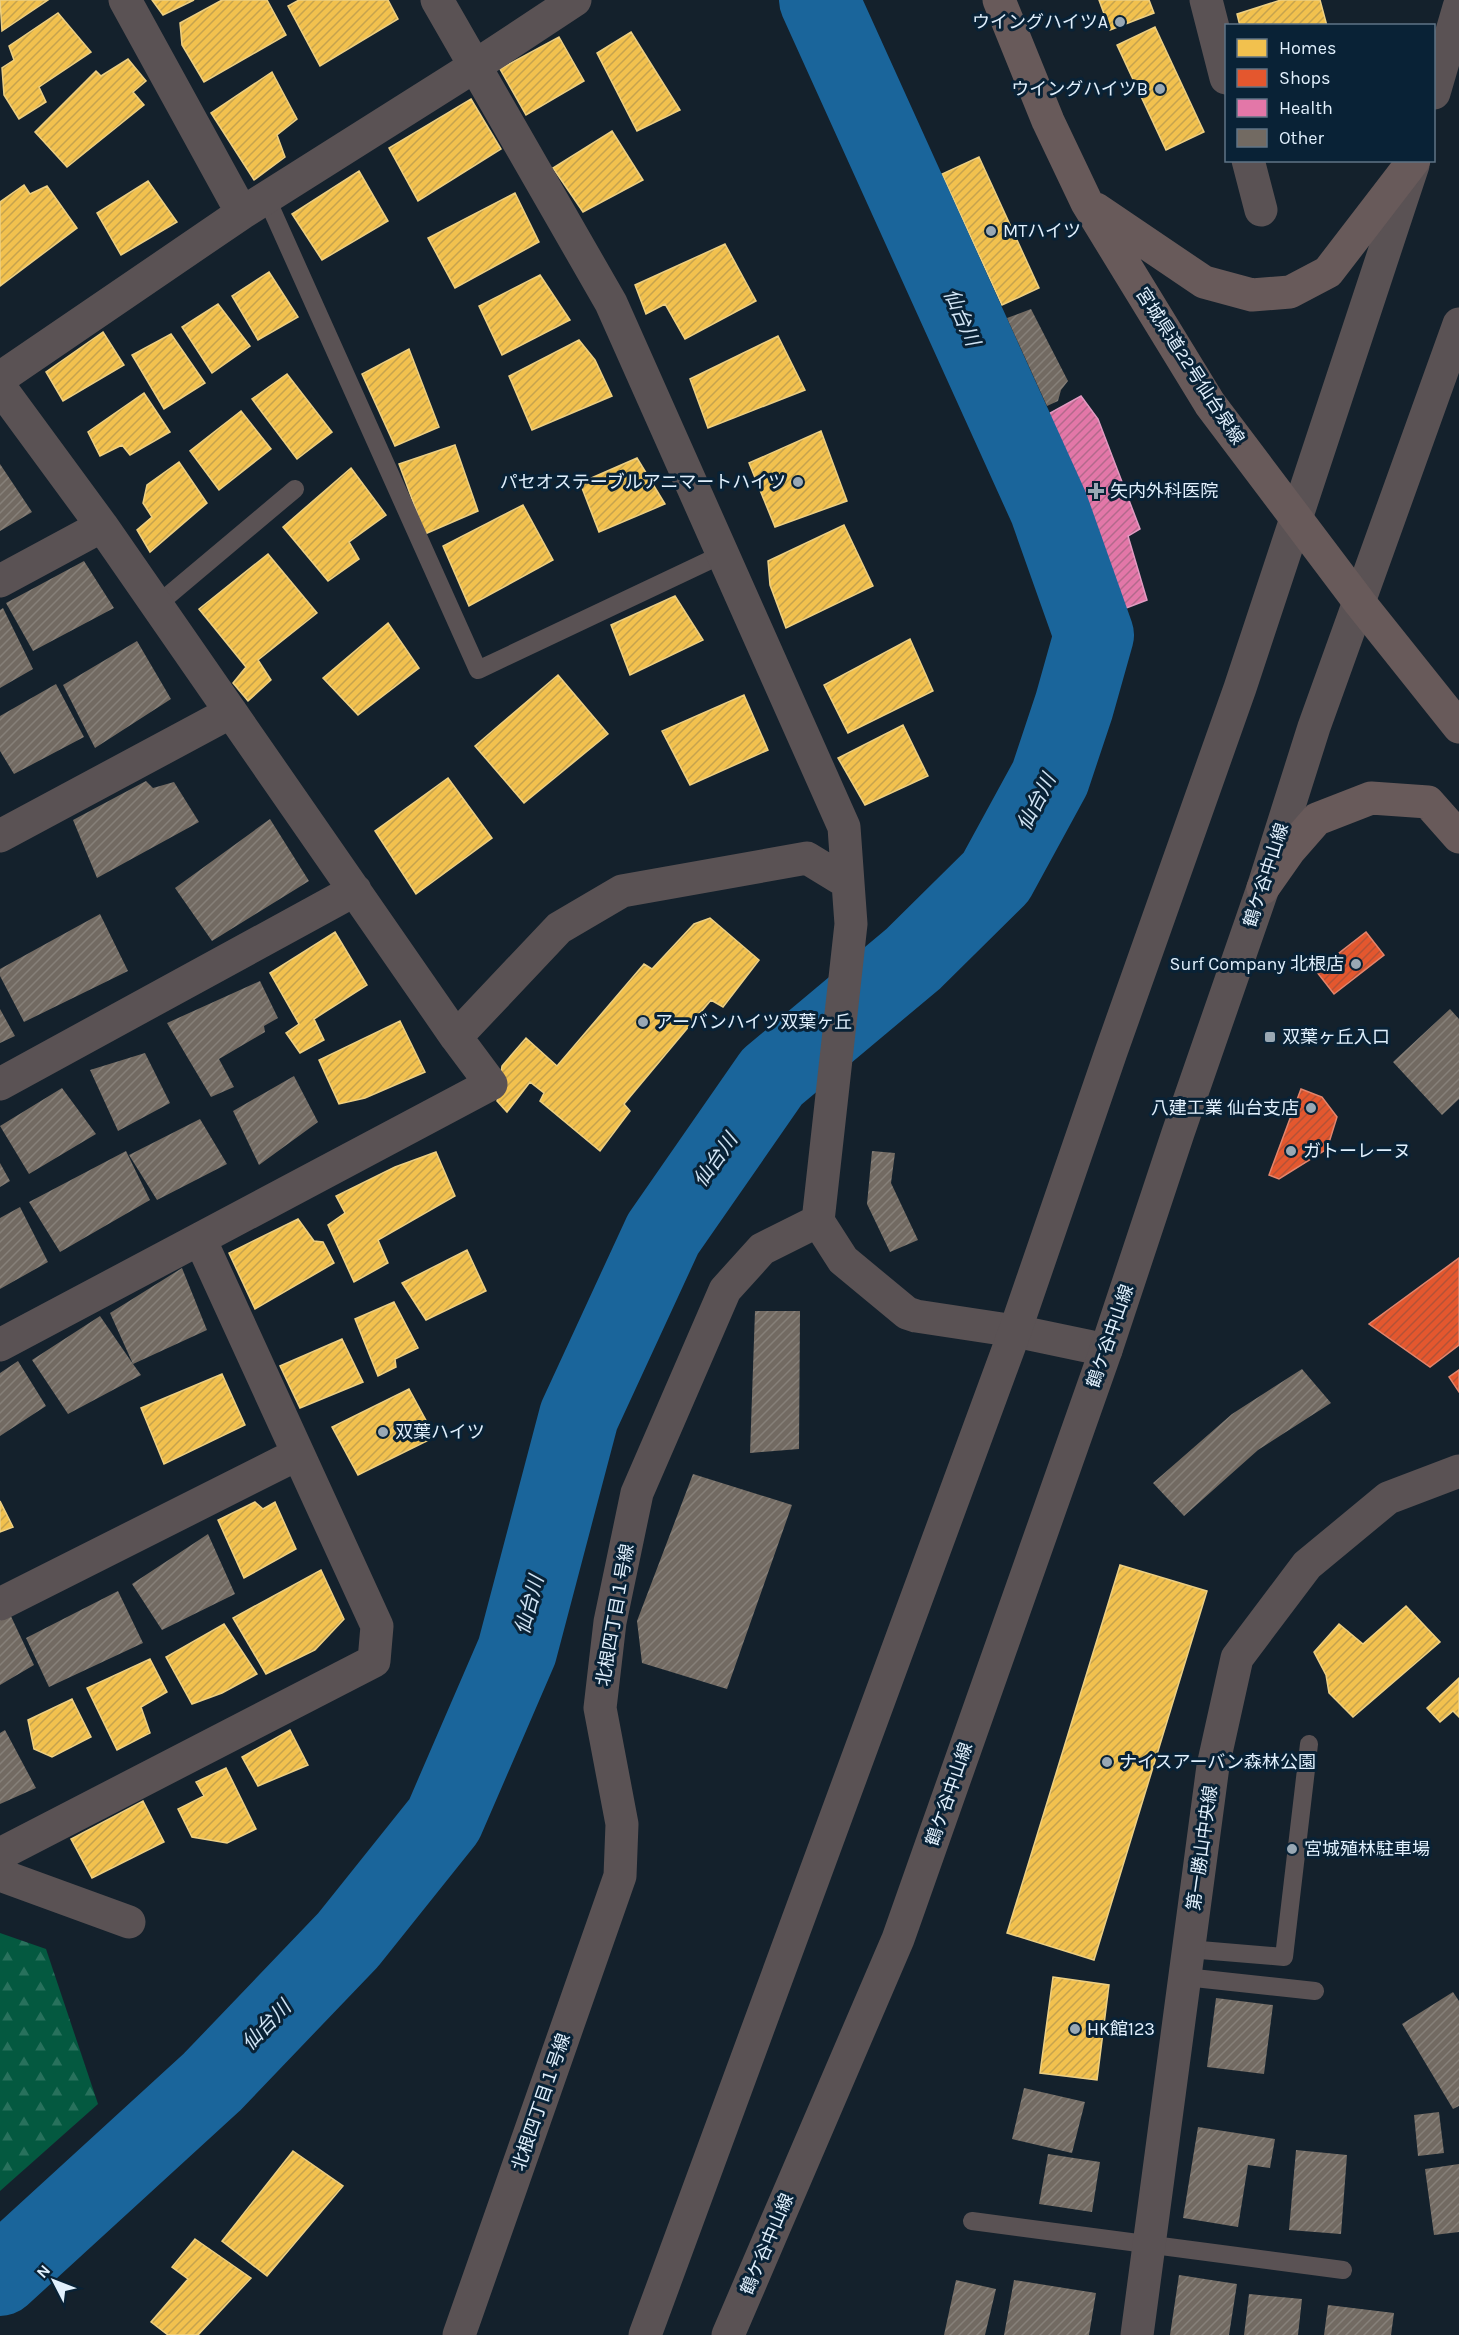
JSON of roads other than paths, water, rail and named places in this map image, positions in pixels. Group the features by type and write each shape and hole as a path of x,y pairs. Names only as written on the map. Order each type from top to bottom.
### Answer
{"main road":[{"name":"宮城県道22号仙台泉線","path":"999,0 1048,121 1087,203 1210,404 1360,603 1459,726"},
{"path":"1087,203 1204,282 1252,295 1290,292 1328,273 1412,162"},
{"path":"1263,888 1289,851 1317,819 1371,798 1428,802 1459,837"}],"street":[{"path":"125,0 254,205"},
{"path":"437,0 611,303 844,827 851,924 818,1221 843,1260 907,1313 1015,1331 1106,1350"},
{"path":"0,378 254,205 476,66 575,0"},
{"path":"1206,0 1225,71"},
{"path":"1435,90 1459,7"},
{"path":"1249,162 1261,210"},
{"path":"645,2335 1015,1331 1240,688 1413,162"},
{"name":"鶴ケ谷中山線","path":"728,2335 898,1938 1106,1350 1263,888 1314,727 1459,324"},
{"path":"0,387 158,605 490,1084 0,1346"},
{"path":"0,581 102,526"},
{"path":"0,836 231,712"},
{"path":"456,1037 559,928 622,891 807,858 848,883"},
{"path":"0,1084 354,890"},
{"name":"北根四丁目１号線","path":"459,2335 620,1876 622,1824 600,1708 610,1622 637,1493 725,1290 762,1249 818,1221"},
{"path":"0,1854 374,1660 377,1626 200,1239"},
{"path":"0,1604 298,1454"},
{"name":"第一勝山中央線","path":"1137,2335 1214,1766 1237,1658 1307,1565 1388,1498 1459,1471"},
{"path":"0,1875 129,1922"}],"lane":[{"path":"254,205 478,670 723,554"},
{"path":"158,605 295,489"},
{"path":"1187,1963 1284,1958 1309,1744"},
{"path":"1187,1963 1316,1991"},
{"path":"972,2221 1343,2270"}],"waterway":[{"name":"仙台川","path":"0,2276 212,2082 348,1940 444,1820 517,1651 579,1416 663,1234 772,1077 913,959 996,877 1050,778 1094,635 1049,508 819,0"}],"place":[{"name":"ウイングハイツA","path":"1120,22"},
{"name":"ウイングハイツB","path":"1160,89"},
{"name":"MTハイツ","path":"991,231"},
{"name":"パセオステーブルアニマートハイツ","path":"798,482"},
{"name":"矢内外科医院","path":"1096,491"},
{"name":"Surf Company 北根店","path":"1356,964"},
{"name":"アーバンハイツ双葉ヶ丘","path":"643,1022"},
{"name":"双葉ヶ丘入口","path":"1270,1037"},
{"name":"八建工業 仙台支店","path":"1311,1108"},
{"name":"ガトーレーヌ","path":"1291,1151"},
{"name":"双葉ハイツ","path":"383,1432"},
{"name":"ナイスアーバン森林公園","path":"1107,1762"},
{"name":"宮城殖林駐車場","path":"1292,1849"},
{"name":"HK館123","path":"1075,2029"}]}
